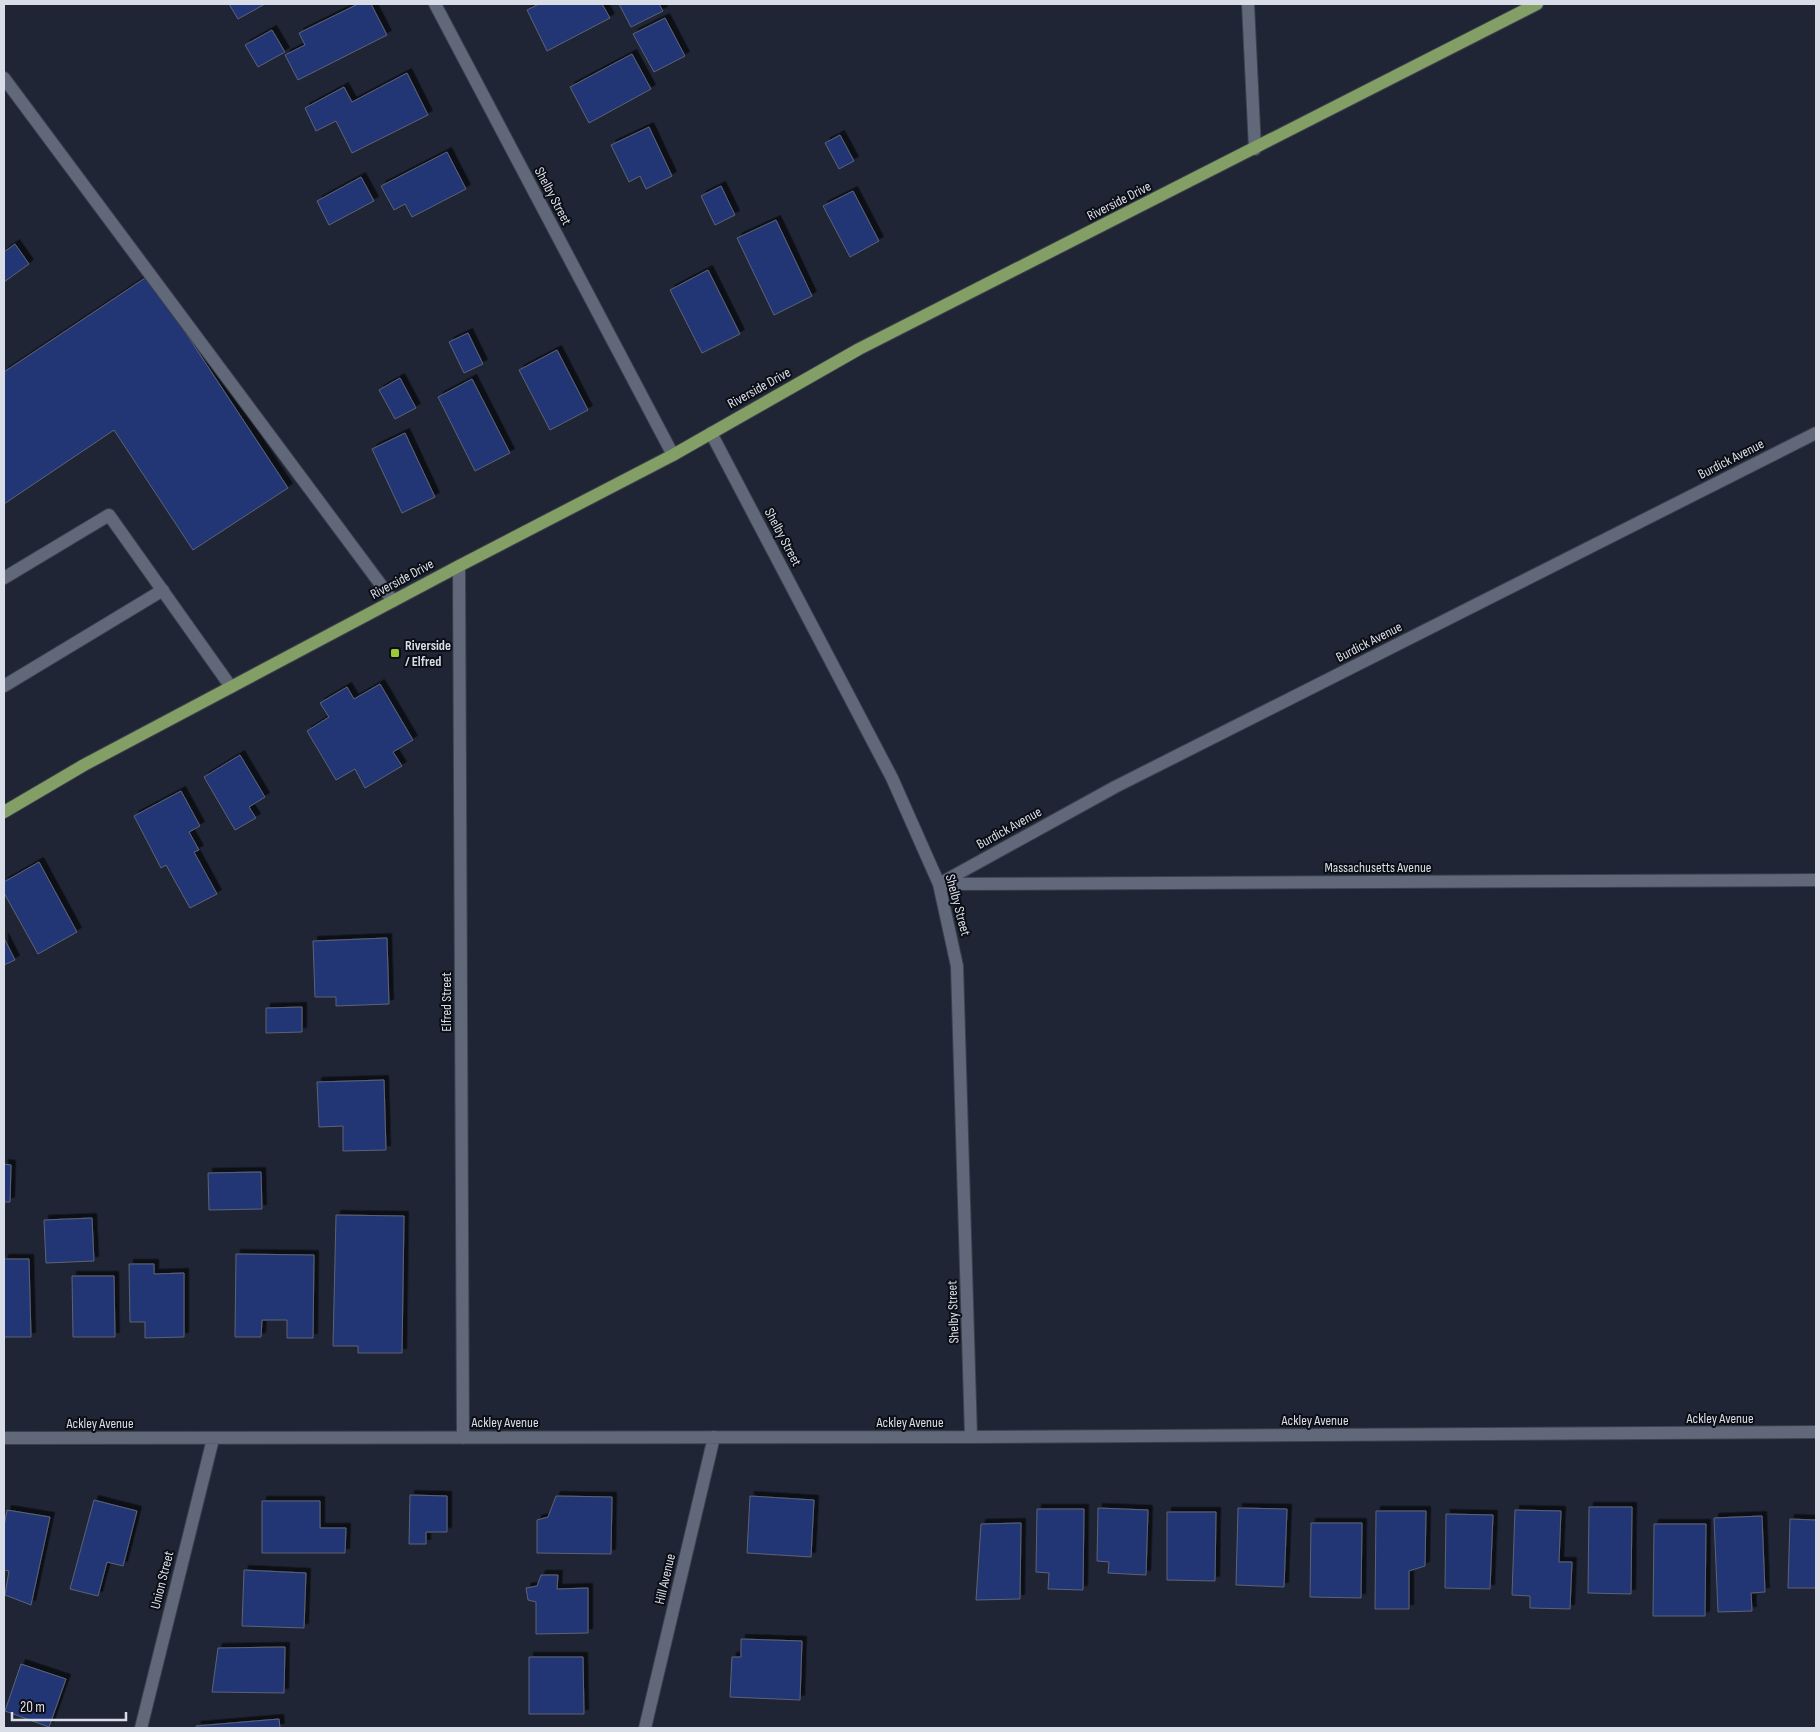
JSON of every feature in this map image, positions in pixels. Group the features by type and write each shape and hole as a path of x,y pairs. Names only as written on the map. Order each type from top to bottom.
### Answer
{"main road":[{"name":"Riverside Drive","path":"4,812 84,765 393,600 673,455 860,349 1537,4"}],"street":[{"name":"Shelby Street","path":"435,4 673,455"},
{"path":"1248,4 1254,149"},
{"path":"4,78 393,600"},
{"name":"Shelby Street","path":"711,433 892,778 939,884 957,966 971,1437"},
{"name":"Burdick Avenue","path":"939,884 1115,787 1816,433"},
{"path":"4,578 108,515 231,687"},
{"name":"Elfred Street","path":"458,566 463,1438"},
{"path":"4,686 163,590"},
{"name":"Massachusetts Avenue","path":"939,884 1816,880"},
{"name":"Ackley Avenue","path":"4,1438 971,1437 1816,1432"},
{"name":"Hill Avenue","path":"645,1728 714,1437"},
{"name":"Union Street","path":"141,1728 213,1439"}],"building":[{"path":"229,4 265,4 238,19"},
{"path":"358,4 371,4 387,35 298,80 285,55 305,45 299,33"},
{"path":"539,4 602,4 610,18 547,51 527,10"},
{"path":"619,4 659,4 663,11 631,27"},
{"path":"665,18 685,56 654,72 633,34"},
{"path":"272,30 285,52 258,67 245,45"},
{"path":"632,54 651,89 589,123 570,87"},
{"path":"407,73 428,115 352,153 336,121 316,131 305,108 344,87 352,102"},
{"path":"649,127 672,176 646,189 640,176 629,182 611,145"},
{"path":"840,135 854,161 839,169 825,143"},
{"path":"447,152 466,189 412,217 405,204 394,210 381,186"},
{"path":"361,177 374,201 329,225 317,201"},
{"path":"721,186 735,215 715,225 701,196"},
{"path":"853,191 879,241 850,257 823,206"},
{"path":"776,220 812,296 774,315 737,238"},
{"path":"15,244 29,264 4,282 4,252"},
{"path":"708,270 740,334 702,353 670,290"},
{"path":"148,276 288,488 193,550 114,430 4,504 4,372"},
{"path":"468,333 483,364 464,373 449,342"},
{"path":"557,350 588,410 550,430 519,370"},
{"path":"400,378 416,408 395,419 379,390"},
{"path":"472,379 510,453 475,471 438,397"},
{"path":"405,433 435,497 402,513 372,449"},
{"path":"380,684 413,740 393,752 402,766 365,788 355,769 336,780 307,731 329,717 320,703 347,687 354,699"},
{"path":"240,755 265,797 249,807 256,818 235,830 204,777"},
{"path":"181,791 200,826 189,832 199,850 194,852 217,894 190,908 166,865 161,868 134,816"},
{"path":"39,862 77,932 38,954 4,893 4,882"},
{"path":"4,938 15,960 4,965"},
{"path":"387,938 389,1004 336,1006 336,997 315,997 313,941"},
{"path":"302,1007 302,1032 266,1033 266,1008"},
{"path":"384,1080 386,1150 343,1151 343,1126 319,1127 317,1082"},
{"path":"4,1164 11,1165 10,1202 4,1202"},
{"path":"261,1172 262,1209 209,1210 208,1173"},
{"path":"336,1215 404,1216 402,1353 358,1353 358,1346 333,1346"},
{"path":"92,1218 94,1261 46,1263 44,1220"},
{"path":"236,1254 314,1255 313,1338 287,1338 287,1320 262,1320 261,1337 235,1337"},
{"path":"4,1259 29,1259 31,1337 4,1337"},
{"path":"129,1264 154,1264 154,1274 184,1273 184,1337 145,1338 145,1322 130,1322"},
{"path":"72,1276 114,1276 115,1337 73,1337"},
{"path":"410,1495 447,1496 447,1532 426,1532 426,1544 409,1544"},
{"path":"556,1496 612,1497 611,1554 537,1553 537,1520 548,1517"},
{"path":"750,1496 814,1500 811,1557 747,1553"},
{"path":"94,1500 137,1511 123,1566 107,1562 98,1596 70,1589"},
{"path":"262,1501 320,1501 320,1528 346,1528 345,1553 262,1553"},
{"path":"1589,1507 1632,1507 1631,1594 1588,1593"},
{"path":"1098,1508 1148,1510 1146,1575 1108,1573 1109,1562 1097,1561"},
{"path":"1238,1508 1287,1509 1284,1587 1236,1585"},
{"path":"1037,1509 1084,1509 1083,1590 1048,1589 1049,1573 1036,1572"},
{"path":"7,1510 50,1517 31,1605 5,1595 9,1571 4,1570 4,1526"},
{"path":"1515,1510 1561,1511 1559,1562 1572,1562 1570,1609 1530,1608 1530,1596 1512,1595"},
{"path":"1376,1511 1426,1511 1425,1566 1409,1571 1409,1609 1375,1609"},
{"path":"1167,1512 1216,1512 1215,1581 1167,1580"},
{"path":"1446,1514 1493,1515 1490,1589 1445,1588"},
{"path":"1762,1516 1765,1592 1751,1593 1752,1611 1718,1612 1714,1518"},
{"path":"1790,1519 1816,1520 1816,1588 1788,1588"},
{"path":"1021,1523 1020,1599 976,1600 981,1524"},
{"path":"1311,1523 1362,1523 1361,1598 1310,1597"},
{"path":"1654,1524 1706,1524 1705,1616 1653,1616"},
{"path":"244,1570 306,1573 304,1628 242,1626"},
{"path":"541,1575 558,1575 557,1589 588,1588 588,1633 536,1634 536,1602 528,1600 526,1588 537,1586"},
{"path":"741,1639 802,1641 800,1700 730,1697 732,1657 741,1657"},
{"path":"285,1647 284,1693 212,1692 218,1648"},
{"path":"529,1657 583,1657 584,1714 529,1714"},
{"path":"21,1664 66,1679 49,1727 5,1711"},
{"path":"279,1719 280,1728 197,1728 196,1726"}],"place":[{"name":"Riverside / Elfred","path":"395,653"}]}
